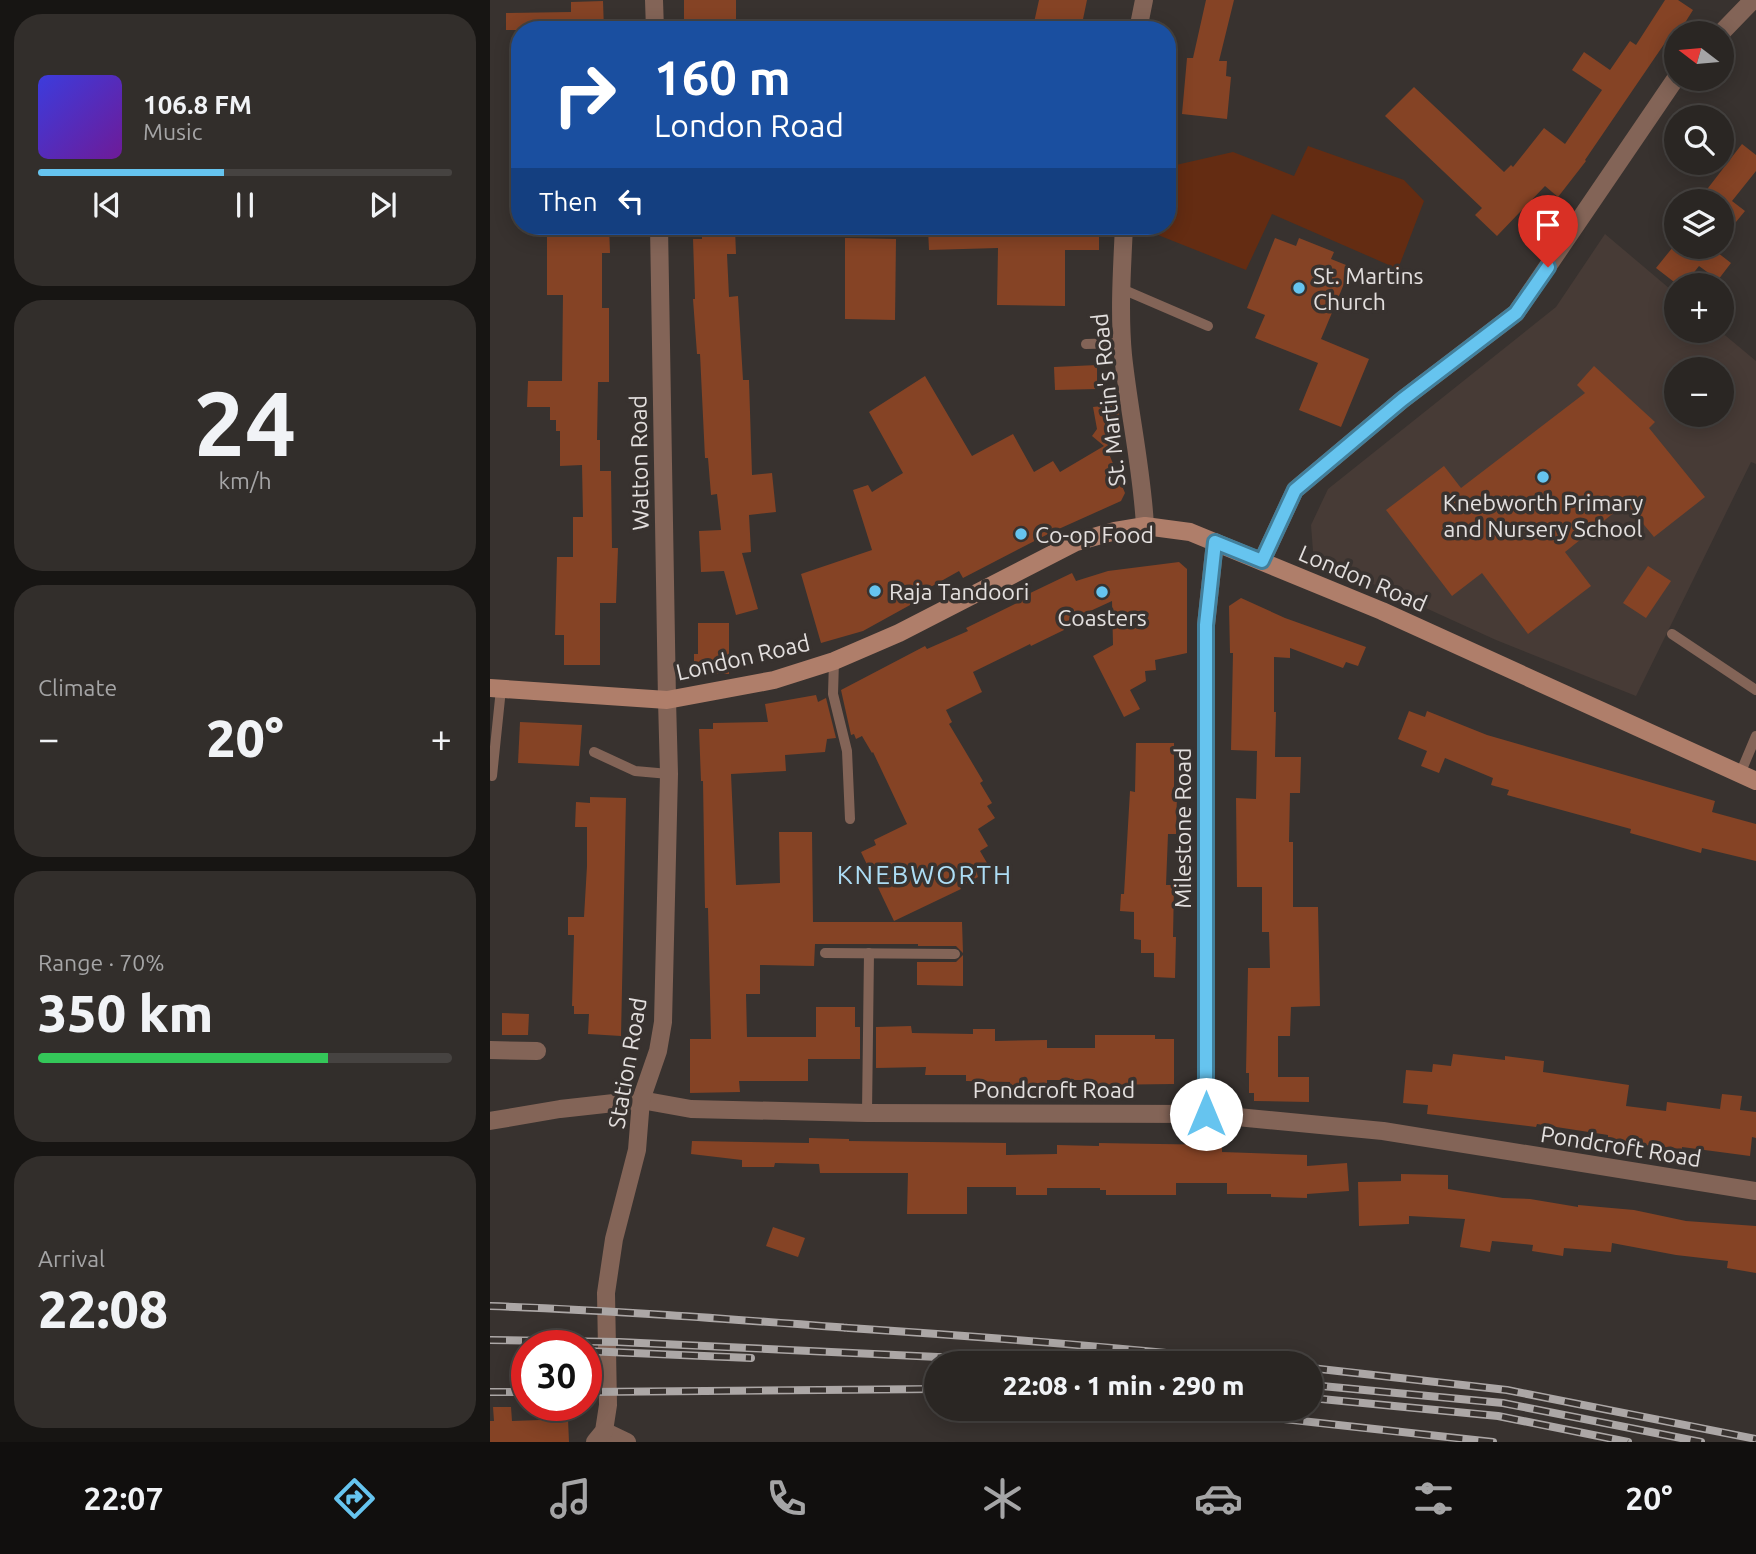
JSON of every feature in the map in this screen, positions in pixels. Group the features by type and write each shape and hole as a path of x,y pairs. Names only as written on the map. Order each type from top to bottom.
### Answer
{"main road":[{"name":"London Road","path":"496,688 667,700 774,680 834,661 899,633 1076,542 1145,526 1190,532 1262,561 1382,611 1748,777"}],"street":[{"path":"654,0 654,21"},
{"path":"1140,21 1144,0"},
{"path":"1733,21 1753,0"},
{"path":"1262,561 1295,490 1402,400 1516,313 1667,91"},
{"name":"Watton Road","path":"659,235 667,700"},
{"name":"St. Martin's Road","path":"1124,235 1123,343 1145,526"},
{"name":"Milestone Road","path":"1206,1114 1206,625 1215,542"},
{"name":"Station Road","path":"599,1437 608,1405 606,1293 614,1238 637,1150 641,1100 658,1051 663,1021 669,774 667,700"},
{"path":"490,1050 537,1051"},
{"name":"Pondcroft Road","path":"490,1121 560,1109 641,1100 691,1109 867,1113 1206,1114 1383,1131 1756,1191"},
{"path":"599,1437 627,1442"}],"lane":[{"path":"1122,289 1208,326"},
{"path":"1086,344 1123,343"},
{"path":"1672,634 1756,690"},
{"path":"834,661 833,694 847,751 850,819"},
{"path":"492,776 496,688"},
{"path":"1748,777 1756,736"},
{"path":"594,752 635,771 669,774"},
{"path":"825,953 955,954"},
{"path":"867,1113 869,953"}],"shaded area":[{"path":"1308,146 1404,180 1424,201 1398,269 1272,214 1246,270 1158,235 1176,235 1176,165 1233,152 1294,176"},
{"name":"Knebworth Primary and Nursery School","path":"1605,234 1664,284 1664,343 1734,343 1756,361 1756,464 1751,462 1636,696 1496,640 1329,564 1313,551 1311,525 1328,489 1556,307"}],"building":[{"path":"684,0 736,0 736,21 684,21"},
{"path":"1039,0 1087,0 1083,21 1034,21"},
{"path":"1206,0 1234,0 1219,61 1227,61 1226,76 1231,77 1227,119 1182,114 1187,58 1193,58"},
{"path":"1665,0 1678,0 1693,10 1686,21 1664,21 1664,44 1586,161 1558,197 1545,186 1497,236 1475,215 1482,208 1385,116 1414,87 1504,172 1511,165 1513,167 1544,128 1565,144 1602,90 1572,70 1584,52 1610,70 1630,41 1636,45"},
{"path":"603,1 604,21 511,21 511,30 506,30 506,13 571,12 571,2"},
{"path":"1742,144 1756,155 1756,171 1734,198 1734,189 1707,189 1718,175 1734,175 1734,154"},
{"path":"1734,203 1745,211 1734,224"},
{"path":"547,235 609,235 610,253 602,253 602,308 609,308 609,382 598,382 597,440 600,440 600,471 611,471 612,548 618,548 616,603 600,603 600,665 564,665 564,635 555,635 557,557 573,557 573,517 583,517 582,465 560,466 560,431 556,431 556,420 550,420 550,407 527,407 528,381 562,381 563,295 547,295"},
{"path":"702,235 735,235 736,254 727,254 729,297 738,296 743,380 749,380 752,475 772,473 776,512 749,515 751,552 742,553 758,609 736,615 724,571 701,572 699,531 721,530 717,494 711,495 708,458 705,458 700,354 697,354 693,299 693,239 702,239"},
{"path":"928,235 1099,235 1099,250 1065,250 1065,306 997,305 998,248 929,250"},
{"path":"845,238 896,239 895,320 845,319"},
{"name":"St. Martins Church","path":"1275,238 1296,246 1299,238 1334,252 1331,259 1351,267 1321,339 1369,359 1341,427 1299,410 1318,363 1255,338 1265,315 1247,308"},
{"path":"1664,258 1726,259 1731,263 1723,273 1708,273 1699,266 1693,273 1664,274 1656,268"},
{"path":"1097,365 1097,389 1055,390 1054,367"},
{"path":"1594,366 1655,422 1649,428 1705,497 1654,537 1626,503 1565,552 1591,586 1528,634 1482,573 1452,596 1386,510 1444,466 1461,488 1585,393 1577,385"},
{"path":"925,376 972,456 1013,434 1034,472 1053,461 1060,472 1104,446 1092,436 1097,429 1093,407 1118,404 1122,438 1109,451 1107,449 1125,493 1121,501 1052,532 963,578 959,571 927,589 930,594 863,631 821,643 801,574 872,550 853,490 868,485 872,492 903,473 869,412"},
{"path":"1179,562 1187,569 1187,653 1155,660 1156,670 1145,671 1146,681 1130,690 1140,709 1124,717 1093,656 1113,645 1112,601 1062,624 1064,630 973,672 982,692 946,710 952,722 949,724 983,781 980,783 992,803 987,806 995,818 978,829 988,846 980,851 987,863 976,870 978,877 960,887 961,889 894,921 861,852 876,845 874,840 907,824 873,752 862,736 856,739 854,734 851,735 841,690 925,646 927,649 968,631 966,628 1072,573 1076,581 1108,571"},
{"path":"1648,566 1671,581 1646,618 1623,603"},
{"path":"1241,598 1285,618 1366,647 1358,666 1346,662 1343,668 1290,648 1290,658 1274,657 1275,757 1301,757 1300,793 1290,793 1289,842 1293,842 1293,907 1318,907 1320,1006 1291,1007 1290,1036 1278,1036 1278,1077 1309,1077 1309,1102 1254,1101 1254,1093 1249,1093 1249,1073 1246,1073 1248,968 1270,968 1269,932 1262,932 1262,887 1237,887 1236,798 1256,799 1257,751 1231,750 1233,653 1230,653 1229,606"},
{"path":"698,623 729,623 729,674 694,674 694,654 698,654"},
{"path":"816,695 818,702 826,698 836,738 827,739 825,752 785,755 786,771 731,774 736,885 780,883 779,832 812,832 813,922 962,922 963,953 956,946 815,944 814,966 760,965 760,994 746,994 747,1037 816,1037 816,1007 855,1007 855,1027 860,1027 860,1059 808,1059 808,1081 739,1081 740,1092 690,1093 690,1039 711,1039 699,729 713,729 713,723 768,722 765,704"},
{"path":"1409,711 1425,717 1427,711 1487,735 1715,801 1712,812 1756,824 1756,861 1702,848 1701,853 1630,833 1631,829 1507,795 1509,790 1491,785 1493,778 1445,758 1439,773 1421,766 1427,751 1398,739"},
{"path":"520,722 582,725 579,766 518,763"},
{"path":"1136,743 1174,743 1176,834 1168,834 1166,885 1174,885 1175,978 1154,977 1154,953 1141,953 1141,940 1134,939 1134,912 1120,911 1121,894 1124,894 1130,791 1135,792"},
{"path":"590,797 626,798 621,1036 588,1034 589,1014 574,1014 572,1006 574,935 568,935 568,917 584,917 587,866 587,827 575,827 576,802 590,803"},
{"path":"963,955 963,986 917,985 917,962 956,962"},
{"path":"502,1013 529,1014 528,1035 502,1035"},
{"path":"911,1026 912,1033 973,1034 973,1029 995,1029 995,1041 1047,1040 1047,1048 1095,1048 1095,1035 1155,1035 1155,1039 1174,1039 1174,1084 1095,1085 1095,1080 1047,1080 1047,1085 1010,1085 1010,1082 966,1081 966,1075 925,1075 926,1067 876,1068 876,1027"},
{"path":"1453,1054 1544,1061 1543,1072 1629,1085 1626,1106 1666,1111 1667,1102 1720,1109 1722,1094 1742,1096 1740,1110 1756,1112 1756,1138 1752,1137 1750,1156 1645,1145 1608,1138 1608,1135 1537,1124 1536,1127 1427,1114 1428,1105 1403,1103 1406,1070 1432,1072 1433,1064 1451,1066"},
{"path":"809,1138 1006,1143 1006,1155 1057,1154 1057,1145 1099,1146 1099,1143 1222,1145 1222,1152 1307,1155 1307,1166 1347,1163 1349,1191 1307,1194 1307,1198 1271,1197 1271,1194 1227,1194 1227,1183 1176,1183 1176,1195 1106,1195 1106,1190 1100,1188 1047,1188 1047,1195 1016,1195 1016,1187 967,1187 967,1214 907,1214 908,1173 820,1173 819,1164 775,1163 774,1167 742,1167 742,1160 691,1154 692,1141 809,1143"},
{"path":"1401,1174 1448,1175 1448,1189 1503,1198 1530,1199 1578,1207 1634,1210 1686,1221 1756,1226 1756,1273 1727,1268 1728,1261 1612,1243 1611,1252 1564,1248 1563,1256 1532,1251 1533,1245 1492,1241 1490,1252 1460,1247 1465,1219 1409,1216 1409,1224 1359,1226 1358,1182 1401,1181"},
{"path":"773,1227 805,1238 798,1257 766,1246"},
{"path":"493,1407 511,1407 511,1421 568,1421 569,1442 490,1442 490,1421 494,1421"}],"railway":[{"path":"490,1306 670,1315 1141,1351"},
{"path":"490,1340 619,1342 924,1356"},
{"path":"602,1352 751,1358"},
{"path":"1323,1369 1507,1390 1756,1439"},
{"path":"1323,1386 1503,1403 1701,1442"},
{"path":"602,1392 924,1389"},
{"path":"490,1392 511,1392"},
{"path":"1323,1399 1498,1416 1628,1442"},
{"path":"1301,1421 1493,1442"}],"place":[{"name":"St. Martins Church","path":"1299,288"},
{"name":"Knebworth Primary and Nursery School","path":"1543,477"},
{"name":"Co-op Food","path":"1021,534"},
{"name":"Raja Tandoori","path":"875,591"},
{"name":"Coasters","path":"1102,592"}],"district":[{"name":"KNEBWORTH","path":"925,874"}],"route":[{"path":"1206,1114 1206,625 1215,542 1262,561 1295,490 1402,400 1516,313 1548,267"}]}
